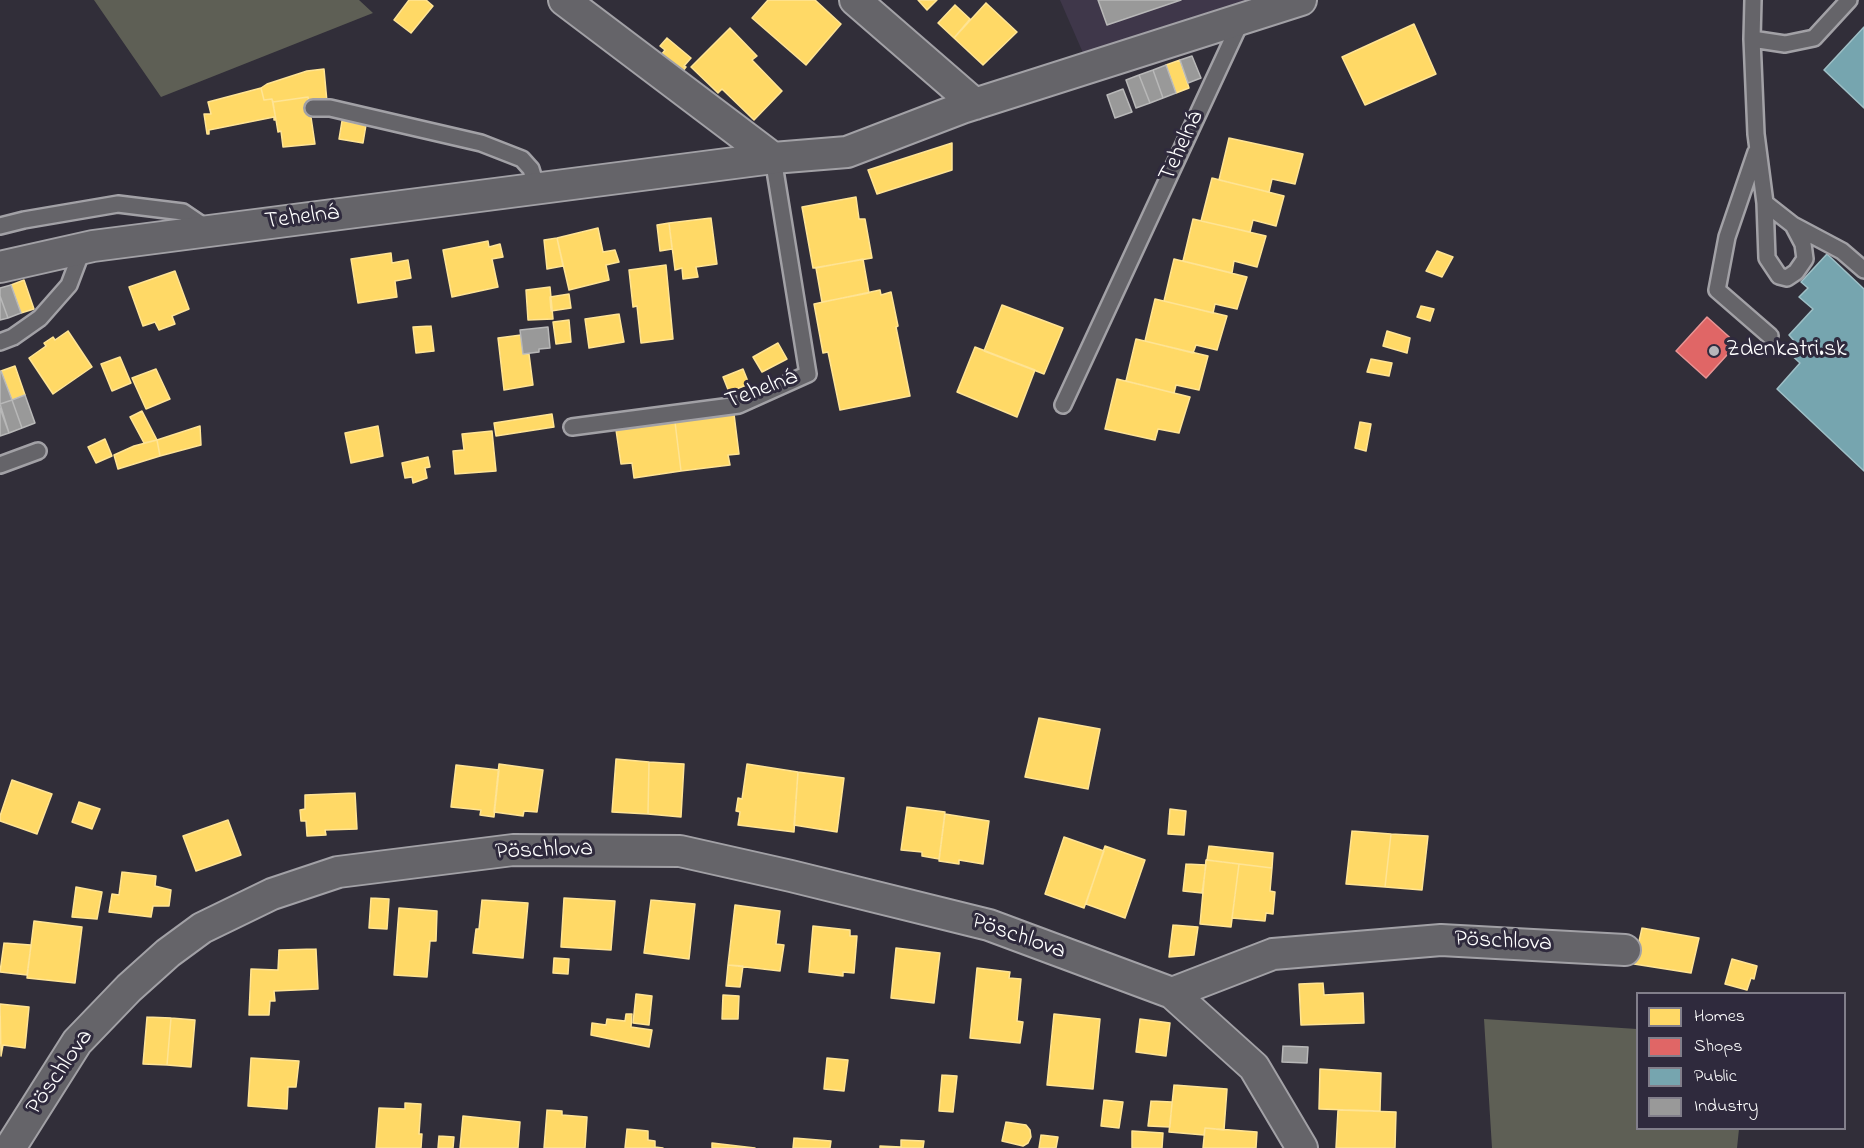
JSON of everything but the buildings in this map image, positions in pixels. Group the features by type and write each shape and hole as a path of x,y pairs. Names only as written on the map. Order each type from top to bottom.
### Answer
{"street":[{"path":"564,0 773,158"},
{"path":"855,0 975,104"},
{"name":"Tehelná","path":"0,267 83,248 773,158 847,152 975,104 1301,0"},
{"name":"Pöschlova","path":"10,1148 77,1042 129,988 202,928 264,898 338,872 513,850 680,851 989,925 1172,993 1254,1066 1302,1148"},
{"name":"Pöschlova","path":"1172,993 1273,954 1441,940 1625,950"}],"lane":[{"path":"1753,0 1752,39 1758,146 1766,203 1767,258 1779,276 1787,278 1796,272 1805,259 1803,244 1793,225"},
{"path":"1752,39 1785,44 1814,38 1849,0"},
{"name":"Tehelná","path":"1063,405 1242,19"},
{"path":"313,108 330,108 481,143 522,159 531,169 537,189"},
{"path":"1758,146 1727,237 1717,290 1770,336"},
{"name":"Tehelná","path":"572,427 739,405 808,374 773,158"},
{"path":"1766,203 1793,225 1842,251 1864,270"},
{"path":"0,226 118,204 183,212 211,231"},
{"path":"0,342 13,337 40,318 69,285 83,248"},
{"path":"0,465 38,451"}],"shaded area":[{"path":"94,0 359,0 373,13 161,97"},
{"path":"1060,0 1253,0 1090,69"},
{"path":"1484,1019 1636,1029 1636,1130 1739,1130 1737,1148 1492,1148"}],"place":[{"name":"Zdenkatri.sk","path":"1714,351"}]}
